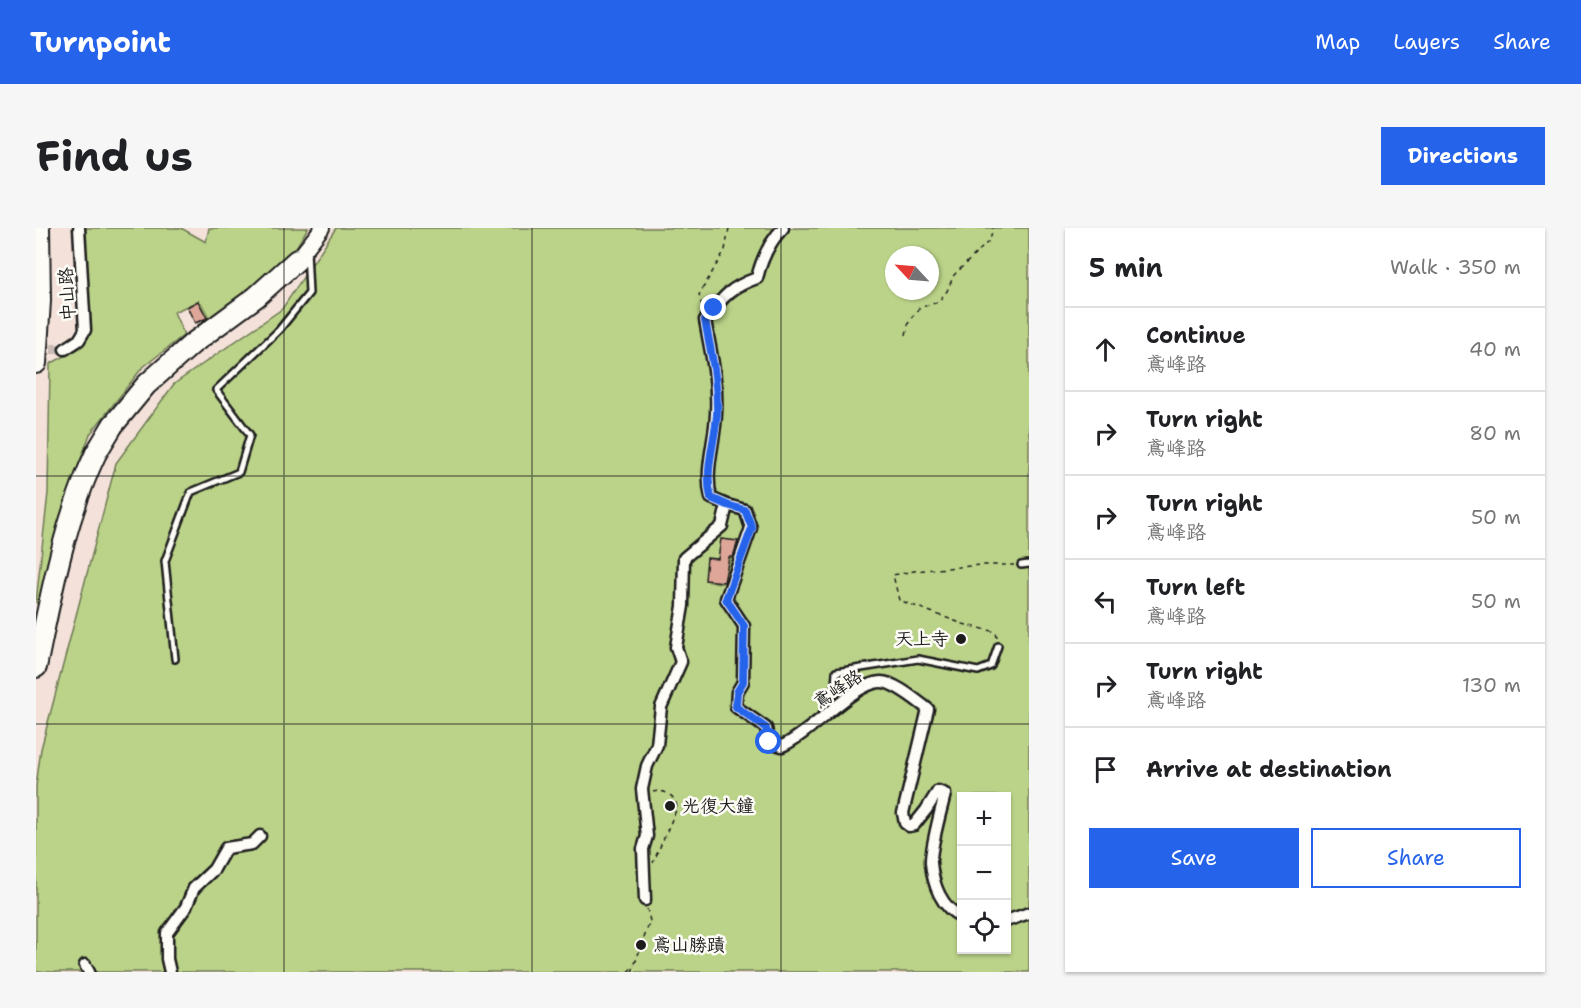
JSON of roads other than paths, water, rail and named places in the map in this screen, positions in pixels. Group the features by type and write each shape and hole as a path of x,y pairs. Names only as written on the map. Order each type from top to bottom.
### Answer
{"highway":[{"path":"36,363 40,301 39,228"},
{"path":"36,667 59,555 81,488 109,433 146,385 192,344 256,297 303,254"}],"street":[{"name":"中山路","path":"65,349 80,340 85,330 79,228"},
{"path":"303,254 322,228"},
{"name":"鳶峰路","path":"783,228 774,237 762,258 757,278 738,285 724,296 705,320 717,383 717,416 708,486 711,498 745,510 752,528 726,599 744,626 743,682 737,692 736,707 766,728 769,742 782,746 794,741 866,686 881,681 902,690 928,709 903,813 905,823 909,826 914,825 938,791 945,794 930,862 940,898 952,912 957,914"},
{"path":"645,900 643,849 647,836 642,789 647,766 657,745 661,707 681,662 676,647 683,606 684,558 722,526 727,505"},
{"path":"170,972 167,933 186,907 194,888 214,868 226,848 252,844 260,836"},
{"path":"1011,919 1029,914"}],"lane":[{"path":"281,285 298,265 303,254"},
{"path":"186,340 303,254"},
{"path":"175,659 165,561 191,492 239,472 250,435 216,390 279,330 309,293 303,254"},
{"path":"143,399 199,346 268,296"},
{"path":"109,433 120,406 160,363"},
{"path":"1021,565 1029,564"},
{"path":"866,686 835,687 836,672 918,659 978,671 992,666 998,646"}],"tunnel":[{"path":"36,349 65,349"}],"place":[{"name":"天上寺","path":"961,639"},
{"name":"光復大鐘","path":"670,806"},
{"name":"鳶山勝蹟","path":"641,945"}]}
